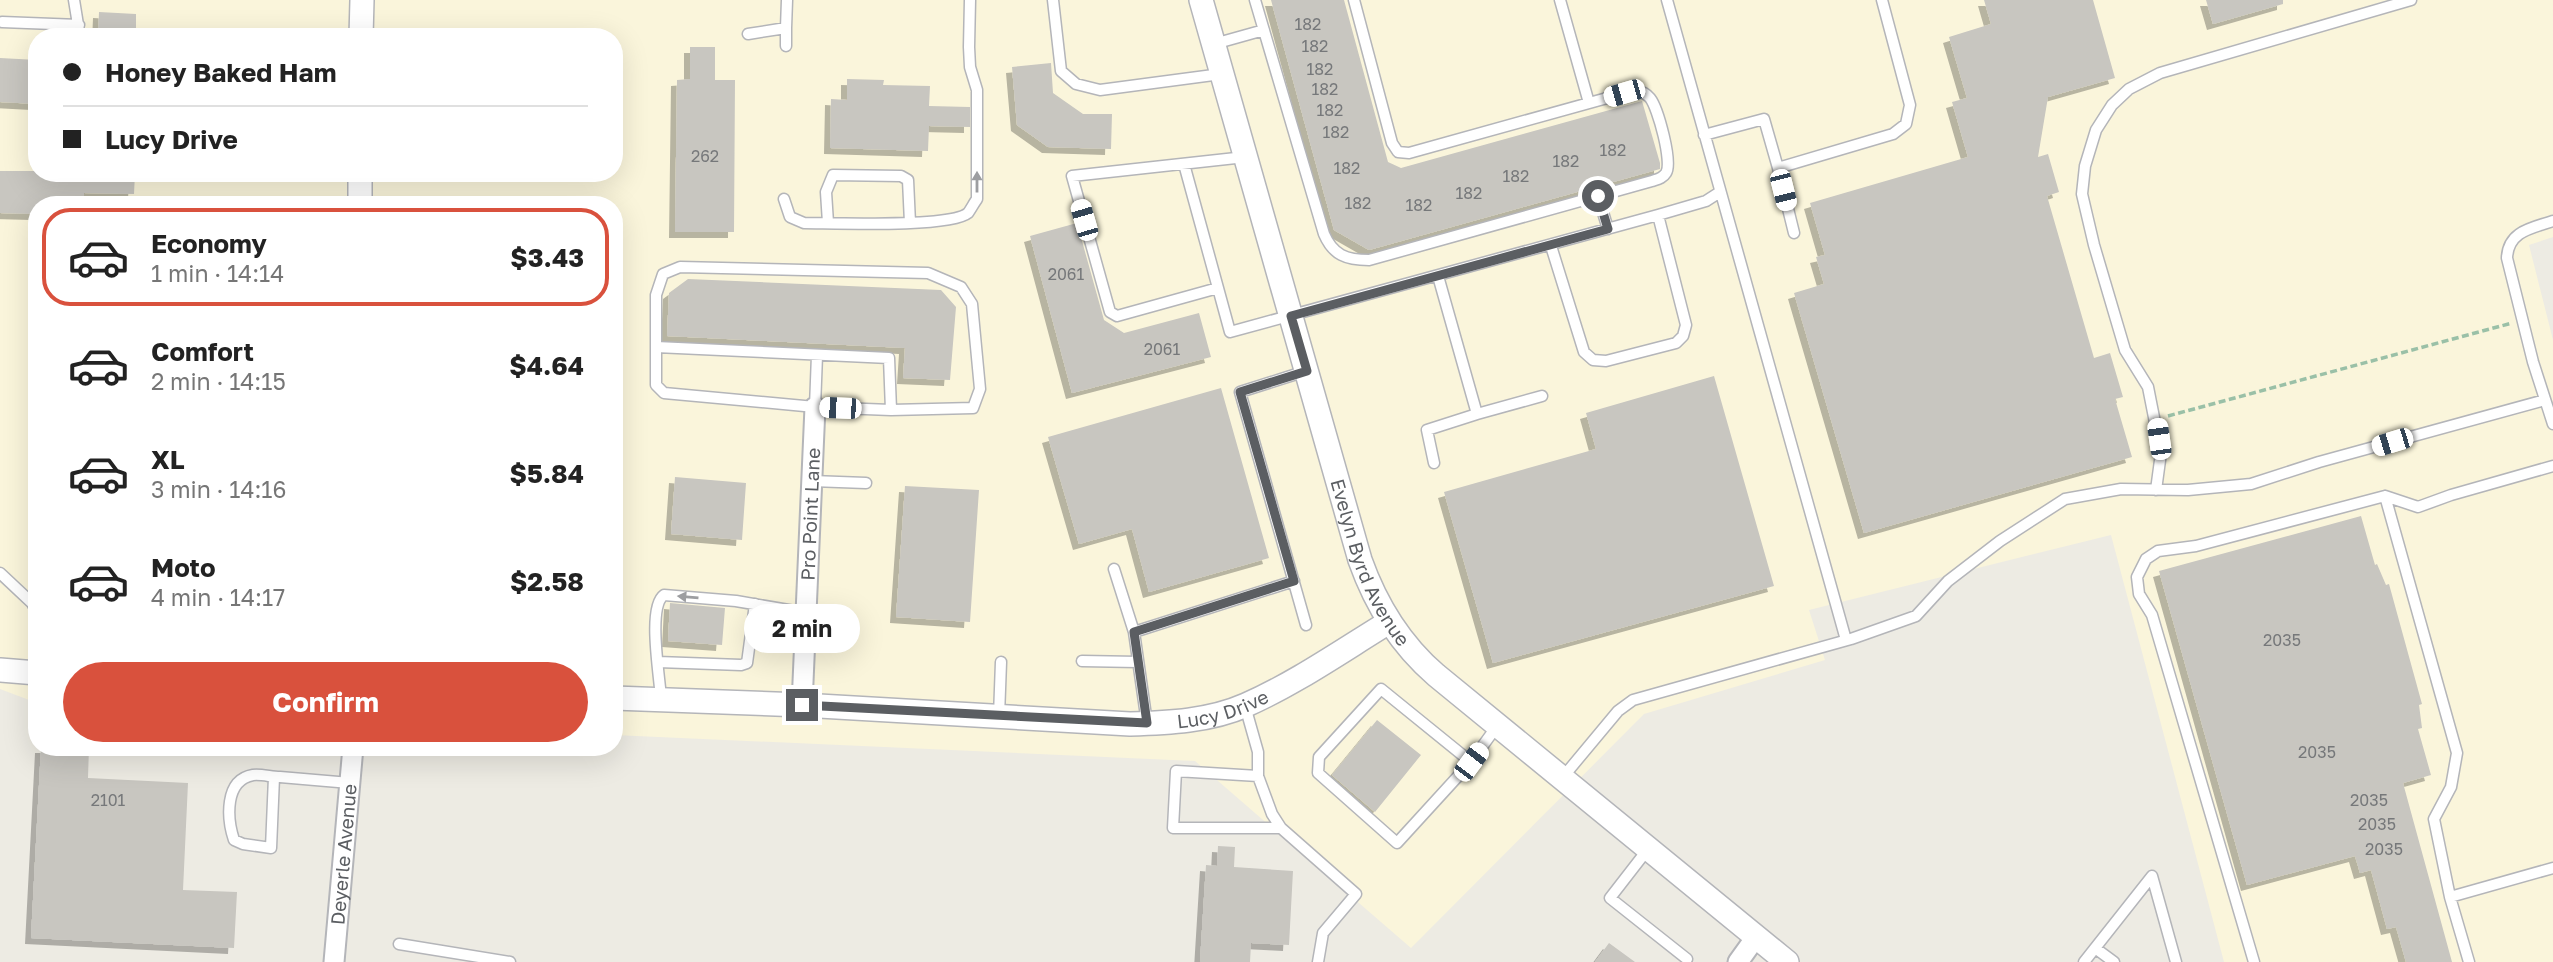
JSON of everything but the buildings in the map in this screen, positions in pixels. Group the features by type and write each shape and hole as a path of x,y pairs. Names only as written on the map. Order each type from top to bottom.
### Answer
{"street":[{"path":"361,28 362,0"},
{"name":"Evelyn Byrd Avenue","path":"1201,0 1360,560 1374,595 1389,622 1427,667 1787,962"},
{"name":"Pro Point Lane","path":"802,705 815,407"},
{"name":"Lucy Drive","path":"623,698 1147,723 1199,718 1245,705 1299,677 1389,622"},
{"path":"0,670 28,672"},
{"name":"Deyerle Avenue","path":"334,962 352,756"},
{"path":"1738,962 1756,937"}],"lane":[{"path":"75,0 79,28"},
{"path":"786,0 786,46"},
{"path":"784,199 790,216 804,223 910,223 957,218 968,213 977,199 977,90 970,67 968,47 970,0"},
{"path":"1053,0 1062,71 1076,84 1100,90 1222,74"},
{"path":"1255,0 1324,233 1330,247 1340,256 1353,260 1369,260 1661,178 1668,171 1670,162 1656,108 1645,93 1636,90 1409,153 1398,152 1391,143 1354,0"},
{"path":"1560,0 1589,103"},
{"path":"1667,0 1846,640"},
{"path":"1778,168 1893,134 1906,124 1910,105 1882,0"},
{"path":"2156,490 2161,453 2148,387 2125,350 2083,197 2085,166 2096,130 2112,106 2129,89 2160,73 2411,0"},
{"path":"2,22 79,25"},
{"path":"748,34 786,28"},
{"path":"1213,44 1264,30"},
{"path":"1704,135 1764,119 1794,233"},
{"path":"1218,288 1117,316 1110,312 1072,176 1245,157"},
{"path":"1184,164 1230,332 1551,246 1706,201 1720,192"},
{"path":"828,223 826,192 833,176 901,176 908,180 910,223"},
{"path":"1598,196 1608,229"},
{"path":"1551,246 1584,352 1593,360 1606,361 1676,344 1683,336 1686,325 1658,215"},
{"path":"2553,221 2519,233 2513,238 2508,249 2508,264 2522,320 2553,424"},
{"path":"680,267 928,273 961,287 972,304 980,389 973,408 891,410 815,407 664,394 656,385 656,347 656,295 663,274 680,267"},
{"path":"1438,276 1477,414"},
{"path":"656,347 889,358 891,410"},
{"path":"815,407 817,355"},
{"path":"1306,625 1240,392 1307,371"},
{"path":"1434,463 1427,430 1542,396"},
{"path":"1562,778 1619,712 1633,700 1846,640 1916,616 1948,581 2000,541 2065,499 2121,489 2188,490 2251,484 2319,462 2545,400"},
{"path":"2254,962 2152,615 2138,588 2138,573 2146,559 2158,551 2196,546 2385,496 2418,507 2553,466"},
{"path":"812,481 866,483"},
{"path":"2385,496 2457,753 2451,787 2434,819 2450,897 2469,962"},
{"path":"1114,569 1134,632 1147,723"},
{"path":"0,573 28,599"},
{"path":"1134,632 1294,581"},
{"path":"662,700 657,605 664,595 755,604 806,613"},
{"path":"659,662 747,663 755,604"},
{"path":"1082,661 1138,662"},
{"path":"999,716 1001,662"},
{"path":"1471,762 1381,689 1319,757 1318,774 1397,843 1471,762 1497,726"},
{"path":"1245,705 1258,752 1258,776 1272,814 1281,828 1356,894 1322,933 1318,962"},
{"path":"1258,776 1176,771 1173,828 1281,828"},
{"path":"274,777 271,848 234,840 230,828 232,790 239,782 252,775 350,783"},
{"path":"1648,849 1610,898 1687,959"},
{"path":"2450,897 2553,868"},
{"path":"2084,962 2152,876 2176,962"},
{"path":"399,944 510,962"},
{"path":"2095,948 2113,962"}],"path":[{"path":"2155,419 2522,320"}],"shaded area":[{"path":"0,0 2553,0 2553,237 2529,245 2553,340 2553,962 2224,962 2111,535 1809,610 1825,660 1644,714 1411,948 1195,761 623,735 623,196 28,196 28,700 0,689"}],"route":[{"path":"802,705 1147,723 1134,632 1294,581 1240,392 1307,371 1291,316 1608,229 1598,196"}]}
